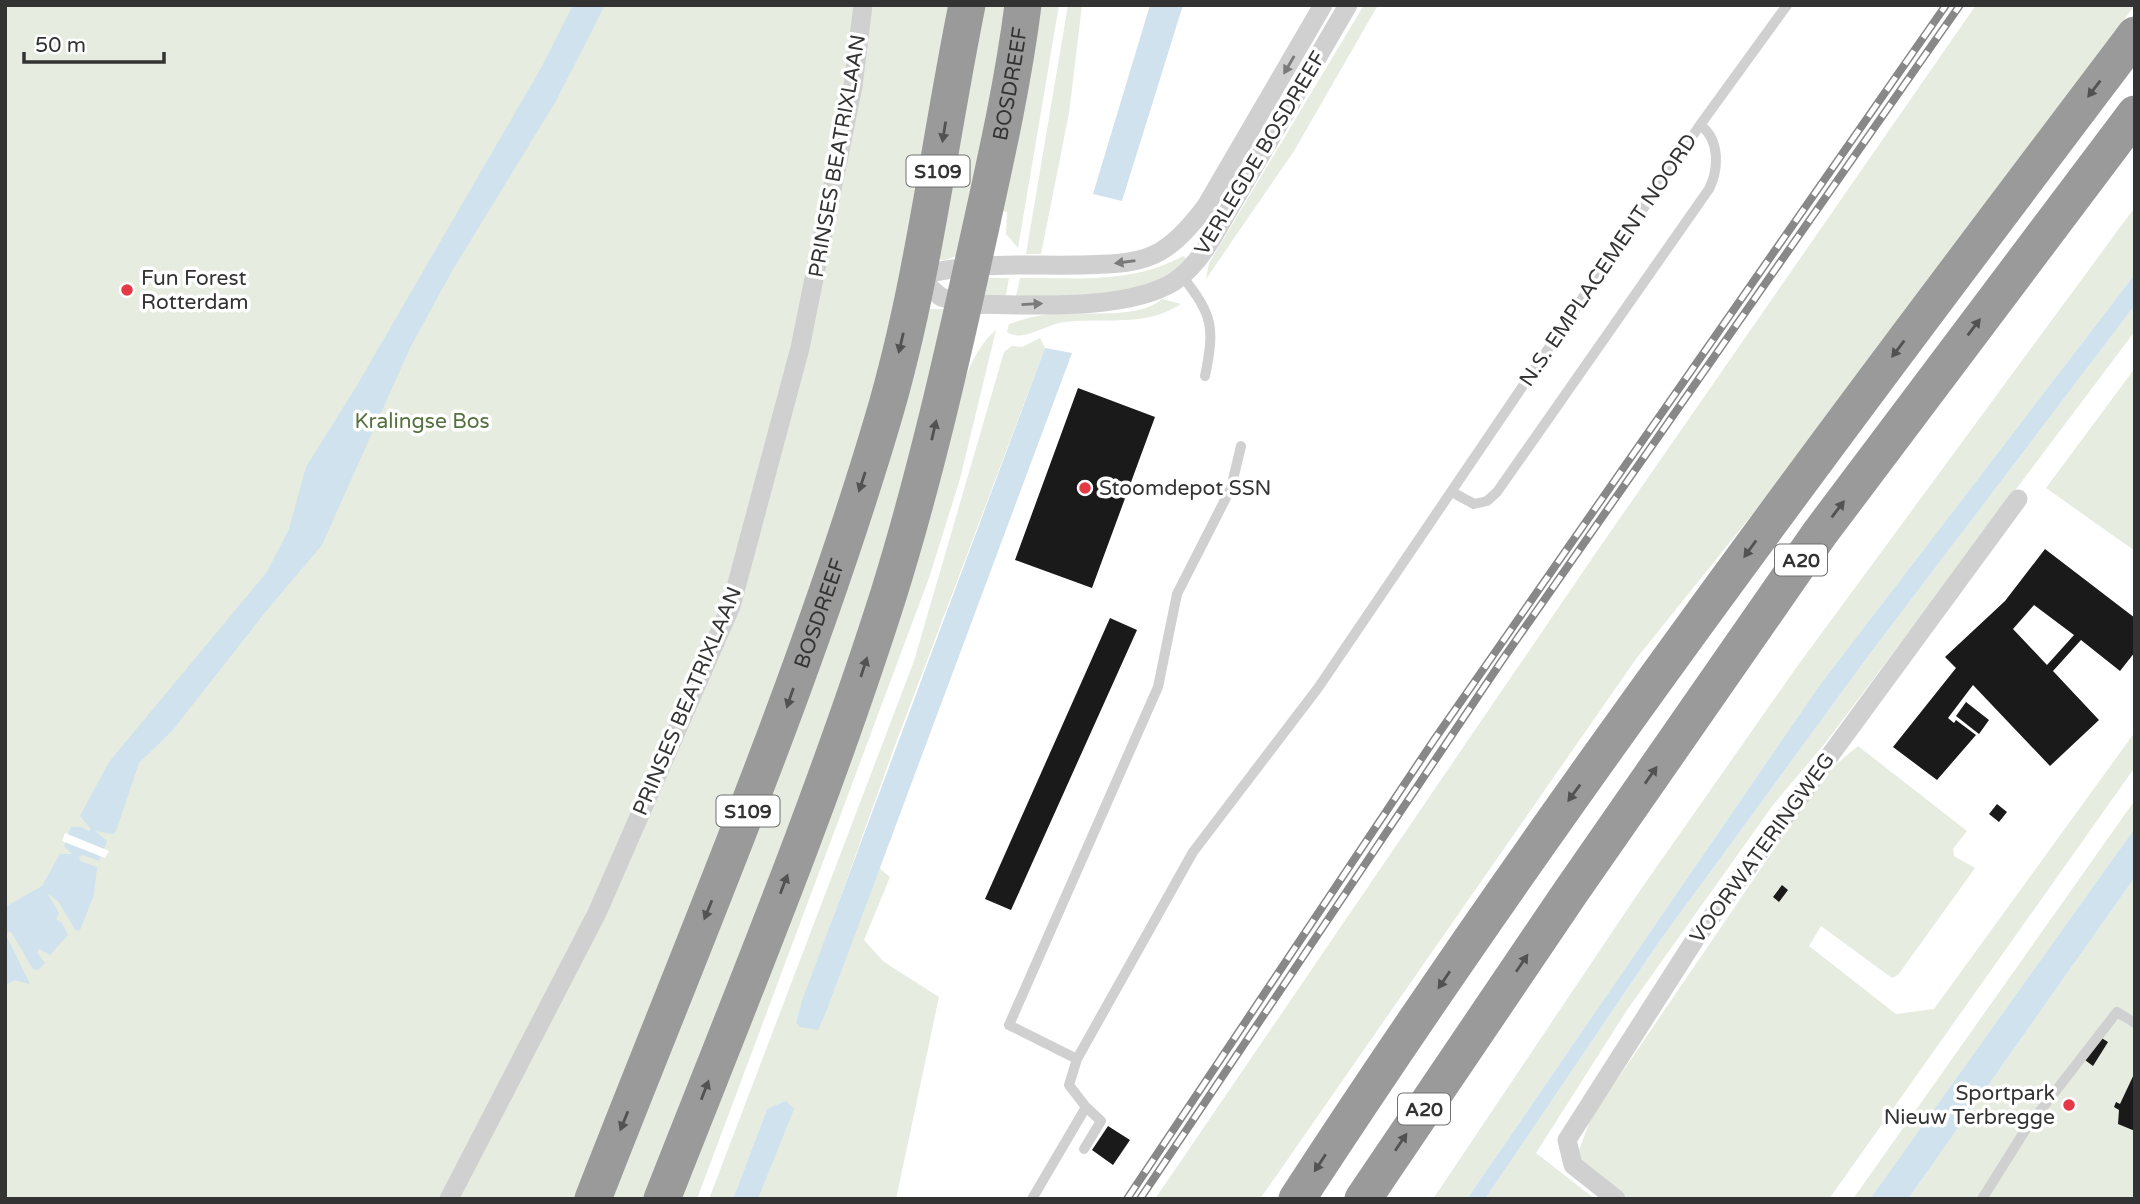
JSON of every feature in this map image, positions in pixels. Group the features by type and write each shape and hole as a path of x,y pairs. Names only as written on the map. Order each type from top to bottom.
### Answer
{"highway":[{"name":"BOSDREEF","path":"593,1199 788,705 884,417 917,277 967,5"},
{"name":"BOSDREEF","path":"662,1199 860,679 926,465 972,268 1023,5"},
{"name":"A20","path":"1297,1199 1522,865 1819,454 2135,35"},
{"name":"A20","path":"1363,1199 1577,883 1820,533 2135,114"}],"street":[{"name":"PRINSES BEATRIXLAAN","path":"449,1199 597,913 731,606 800,348 853,86 863,5"},
{"name":"VERLEGDE BOSDREEF","path":"917,277 939,270 1107,264 1132,261 1161,251 1184,233 1206,206 1323,5"},
{"name":"VERLEGDE BOSDREEF","path":"917,277 941,297 964,304 1119,301 1160,289 1182,276 1213,237 1348,5"},
{"name":"VOORWATERINGWEG","path":"1616,1199 1573,1165 1567,1140 1696,938 2018,499"}],"lane":[{"name":"N.S. EMPLACEMENT NOORD","path":"1077,1059 1193,852 1318,688 1700,125 1787,5"},
{"path":"1451,492 1474,504 1487,501 1497,492 1709,189 1716,167 1716,154 1707,131 1700,125"},
{"path":"1182,276 1198,296 1210,319 1211,345 1205,376"},
{"path":"1084,1149 1101,1121 1069,1086 1077,1059 1009,1025 1158,687 1177,594 1231,488 1241,446"},
{"path":"1982,1199 2026,1129 2117,1012 2135,1023"},
{"path":"1032,1199 1086,1107"}],"green space":[{"name":"Kralingse Bos","path":"5,5 959,5 872,398 822,566 580,1199 5,1199"},
{"path":"983,5 1013,5 959,255 945,260 934,259"},
{"path":"1040,5 1059,5 1018,248 1006,234 1007,212 1002,211"},
{"path":"1068,5 1082,5 1069,113 1041,254 1026,254"},
{"path":"1364,5 1378,5 1294,151 1206,279 1209,263"},
{"path":"1976,5 2135,5 1771,491 1636,659 1260,1199 1155,1199 1593,557"},
{"path":"2135,207 2135,274 1819,686 1467,1199 1433,1199 1639,892 1796,668"},
{"path":"1183,256 1188,260 1168,274 1127,290 1085,296 1016,296 1020,278 1104,278 1144,271"},
{"path":"980,278 1009,278 1006,295 977,296"},
{"path":"1162,299 1181,304 1139,319 1064,322 1027,334 1013,335 1007,332 1009,324 1036,316 1125,312 1152,306"},
{"path":"2135,305 2135,331 1826,742 1773,805 1627,1010 1536,1153 1595,1199 1485,1199 1659,942 1869,655"},
{"path":"929,309 957,309 904,515 650,1199 606,1199"},
{"path":"996,330 960,479 929,578 697,1199 677,1199 940,474 966,377 984,343"},
{"path":"1040,338 1045,348 894,748 796,1021 828,1007 879,868 890,877 864,940 884,962 939,997 896,1199 758,1199 793,1109 767,1109 733,1199 709,1199 914,661 1004,352 1012,346 1022,347"},
{"path":"2135,368 2135,551 2046,488"},
{"path":"2135,732 2135,767 1829,1199 1625,1199 1576,1158 1591,1118 1826,773 1858,746 1967,831 1953,849 1954,856 1975,868 1898,975 1892,978 1821,926 1809,946 1896,1014 1934,1009"},
{"path":"2135,800 2135,828 1870,1199 1853,1199"},
{"name":"Sportpark Nieuw Terbregge","path":"2135,877 2135,1199 1908,1199"}],"water":[{"path":"573,5 605,5 556,101 452,271 410,348 322,545 172,731 139,763 116,831 113,834 95,831 107,841 99,861 83,855 79,857 80,861 97,867 94,895 80,930 76,931 58,901 47,893 59,913 56,919 62,923 68,935 50,955 39,949 37,953 45,963 38,970 33,969 11,932 8,932 6,935 30,984 14,980 5,986 5,907 42,886 60,854 72,854 64,846 71,827 81,827 89,831 91,829 80,816 109,762 267,572 289,529 306,467 356,387 541,68"},
{"path":"1150,5 1183,5 1122,201 1093,194"},
{"path":"2135,274 2135,305 1869,655 1659,942 1485,1199 1467,1199 1819,686"},
{"path":"1045,348 1072,353 828,1007 818,1030 800,1027 796,1022 803,998"},
{"path":"2135,828 2135,877 1908,1199 1870,1199"},
{"path":"786,1101 794,1109 758,1199 733,1199 767,1109"}],"pier":[{"path":"65,833 109,851 105,858 62,841"}],"building":[{"name":"Stoomdepot SSN","path":"1078,388 1155,417 1092,588 1015,560"},
{"path":"2045,549 2135,618 2135,652 2120,671 2081,640 2053,671 2099,720 2050,766 1973,685 1948,718 1954,723 1956,720 1976,735 1937,780 1893,747 1956,668 1945,657 2005,601","holes":["2034,605 2074,635 2047,665 2013,629"]},
{"path":"1110,618 1137,630 1011,910 985,899"},
{"path":"1966,702 1989,720 1979,734 1956,716"},
{"path":"1997,804 2007,812 1999,822 1989,814"},
{"path":"1782,885 1788,890 1779,902 1773,897"},
{"path":"2100,1037 2108,1042 2093,1066 2085,1060"},
{"path":"2135,1072 2135,1131 2118,1124 2119,1110 2114,1107 2116,1102 2120,1104"},
{"path":"1108,1126 1130,1140 1113,1165 1092,1150"}],"railway":[{"path":"1127,1199 1434,740 1946,5"},
{"path":"1140,1199 1503,659 1960,5"}],"place":[{"name":"Fun Forest Rotterdam","path":"127,290"},
{"name":"Stoomdepot SSN","path":"1085,488"},
{"name":"Sportpark Nieuw Terbregge","path":"2069,1105"}]}
